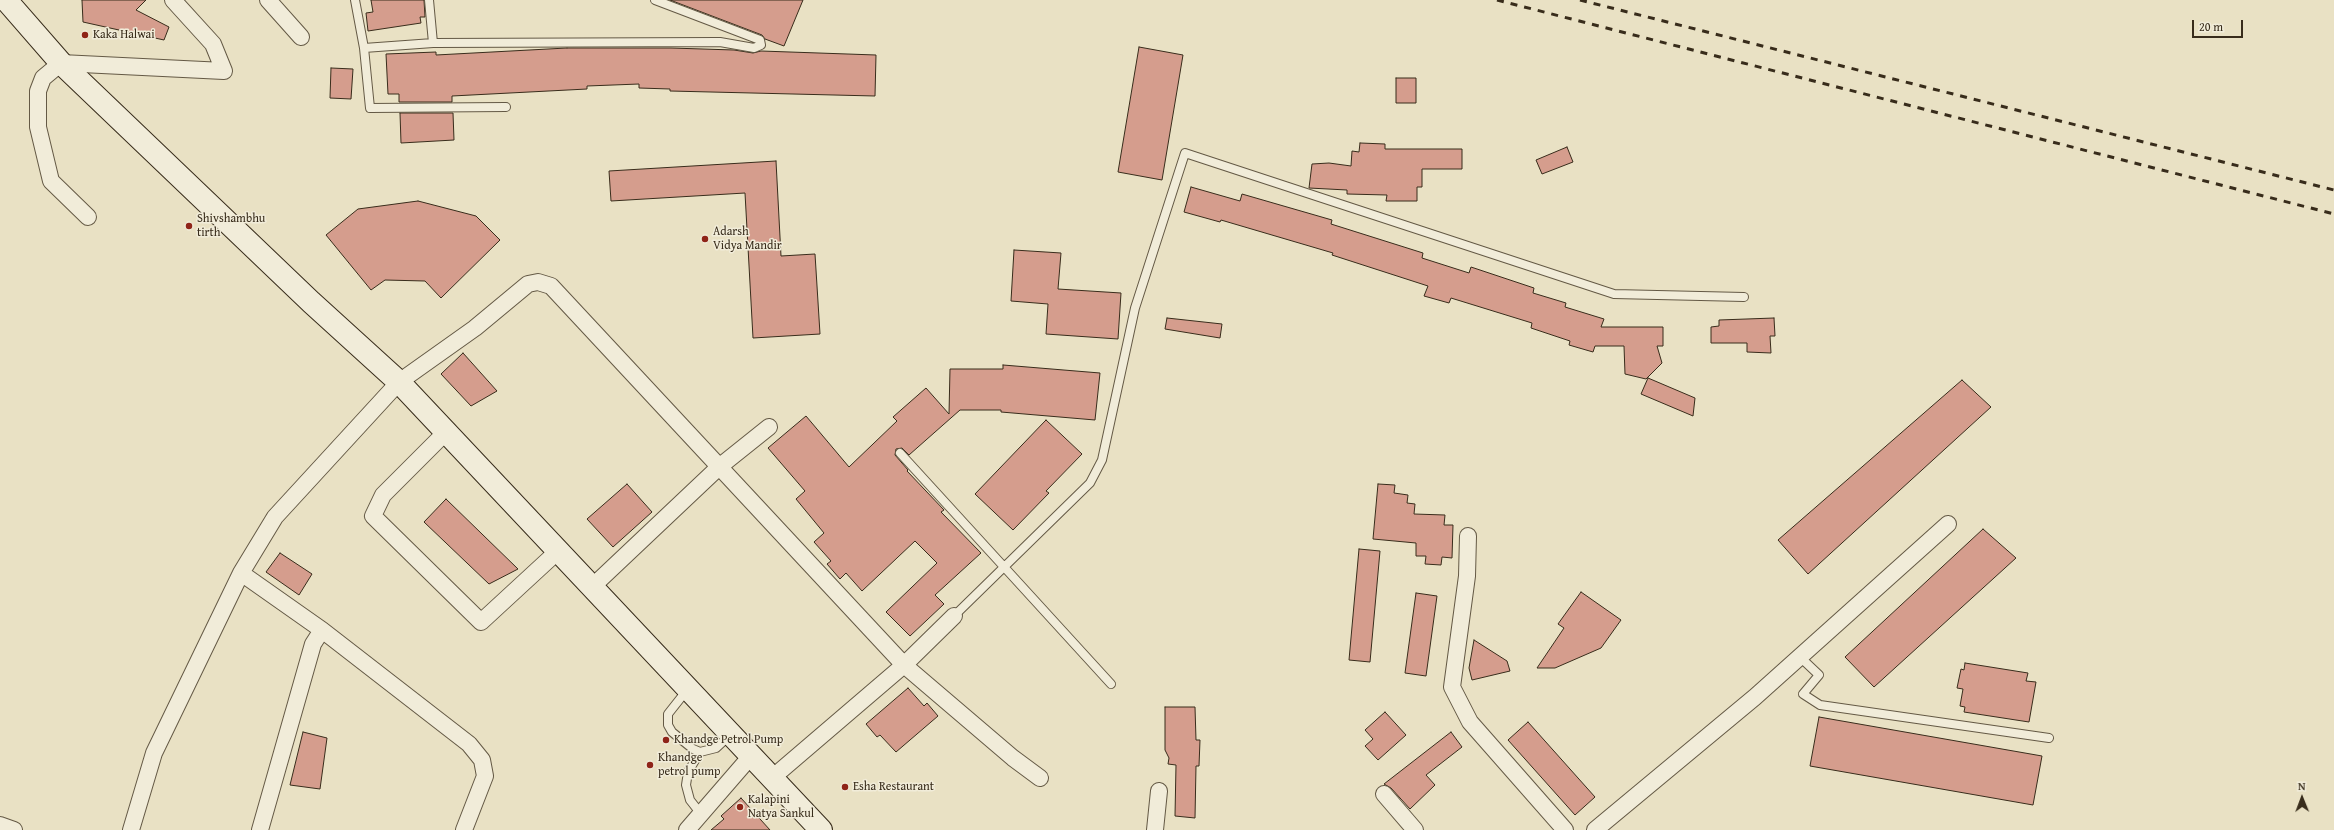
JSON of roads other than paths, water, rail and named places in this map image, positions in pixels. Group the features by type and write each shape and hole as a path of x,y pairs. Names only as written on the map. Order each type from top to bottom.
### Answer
{"main road":[{"path":"6,0 61,63 311,302 399,382 821,830"}],"street":[{"path":"88,217 52,181 41,145 38,127 38,91 43,78 61,63 224,71 213,44 173,0"},
{"path":"268,0 301,37"},
{"path":"131,830 154,754 241,573 275,517 399,382 475,328 528,284 538,282 551,286 904,665 1013,758 1040,778"},
{"path":"592,587 719,467 769,426"},
{"path":"446,432 383,495 373,516 481,622 558,551"},
{"path":"1595,830 1800,657 1948,524"},
{"path":"1468,536 1467,576 1452,687 1470,722 1565,830"},
{"path":"241,573 322,630 469,744 482,760 485,776 464,830"},
{"path":"772,778 904,665 954,616"},
{"path":"260,830 313,644 322,630"},
{"path":"687,830 751,756"},
{"path":"1155,830 1159,791"},
{"path":"1384,794 1415,830"},
{"path":"0,825 14,830"}],"lane":[{"path":"356,0 364,48 370,108 506,107"},
{"path":"429,0 433,43"},
{"path":"364,48 433,43 720,42 754,48 761,45 760,40 655,0"},
{"path":"954,616 1090,483 1102,460 1135,308 1185,153 1614,294 1744,297"},
{"path":"900,453 1111,684"},
{"path":"1800,657 1819,675 1803,694 1820,705 2049,738"},
{"path":"688,689 671,708 668,714 668,725 672,732 692,749 700,752 716,748 731,734"},
{"path":"700,752 688,772 686,785 690,800 701,814"}],"railway":[{"path":"1497,0 2334,214"},
{"path":"1580,0 2334,190"}],"place":[{"name":"Kaka Halwai","path":"85,35"},
{"name":"Shivshambhu tirth","path":"189,226"},
{"name":"Adarsh Vidya Mandir","path":"705,239"},
{"name":"Khandge Petrol Pump","path":"666,740"},
{"name":"Khandge petrol pump","path":"650,765"},
{"name":"Esha Restaurant","path":"845,787"},
{"name":"Kalapini Natya Sankul","path":"740,807"}]}
